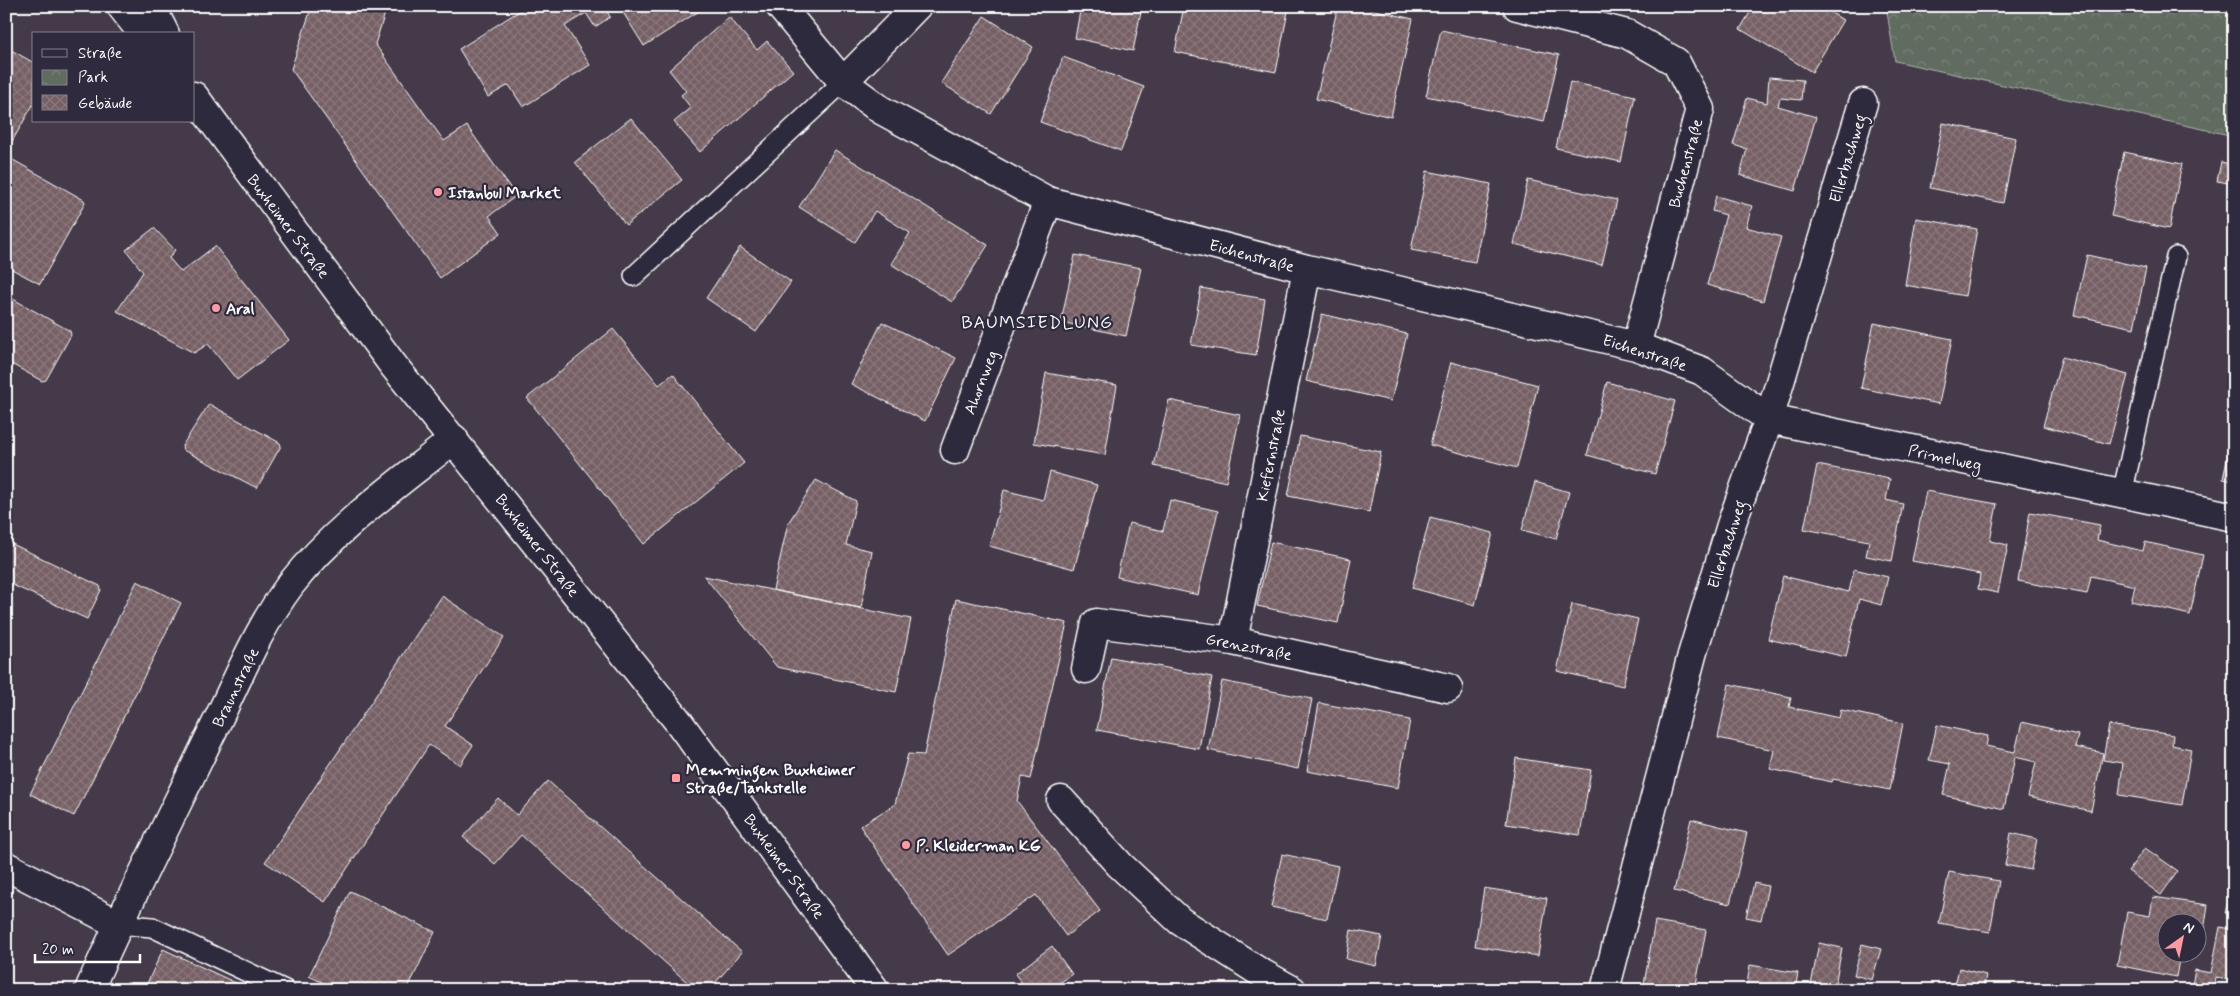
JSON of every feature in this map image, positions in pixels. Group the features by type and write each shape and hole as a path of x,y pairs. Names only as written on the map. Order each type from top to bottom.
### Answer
{"street":[{"path":"121,6 141,32"},
{"path":"151,6 163,32"},
{"name":"Eichenstraße","path":"780,6 842,82 881,110 1048,201 1307,269 1636,346 1702,371 1769,419"},
{"path":"842,82 916,6"},
{"name":"Buchenstraße","path":"1517,6 1627,34 1676,62 1700,108 1636,346"},
{"name":"Buxheimer Straße","path":"195,97 394,365 678,721 875,990"},
{"name":"Ellerbachweg","path":"1605,990 1692,656 1732,525 1769,419 1863,104"},
{"name":"Ahornweg","path":"955,450 1048,201"},
{"name":"Kiefernstraße","path":"1233,641 1307,269"},
{"name":"Primelweg","path":"1769,419 2234,517"},
{"name":"Braunstraße","path":"89,990 118,924 254,647 291,585 314,558 345,528 454,439"},
{"name":"Grenzstraße","path":"1086,670 1096,623 1233,641 1448,688"},
{"path":"1061,800 1120,864 1180,921 1258,971 1292,990"},
{"path":"6,866 118,924"}],"lane":[{"path":"634,276 842,82"},
{"path":"2122,494 2176,257"},
{"path":"118,924 152,927 286,990"}],"green space":[{"path":"1886,6 2234,6 2234,136 1895,61"}],"building":[{"path":"312,6 387,7 375,44 444,141 467,126 516,196 489,216 501,233 440,278 291,69"},
{"path":"527,6 615,6 607,11 610,17 595,27 586,13 565,26 590,65 523,107 509,85 488,97 459,49"},
{"path":"619,6 707,6 644,46"},
{"path":"1081,6 1142,6 1133,51 1075,38"},
{"path":"1184,6 1289,6 1276,72 1175,52"},
{"path":"1338,6 1358,6 1413,19 1391,117 1316,99"},
{"path":"1754,6 1820,6 1843,20 1812,72 1740,29"},
{"path":"984,16 1033,47 991,114 941,83"},
{"path":"729,17 757,50 767,41 793,71 700,152 674,122 691,108 681,95 686,91 669,70"},
{"path":"1441,30 1559,55 1544,122 1426,96"},
{"path":"6,47 32,62 32,106 6,152"},
{"path":"1063,57 1144,87 1121,151 1040,122"},
{"path":"1769,77 1803,80 1801,100 1780,98 1778,106 1816,117 1795,191 1740,175 1747,149 1733,145 1747,98 1767,103"},
{"path":"1570,82 1635,96 1621,162 1556,148"},
{"path":"631,118 682,180 626,225 575,162"},
{"path":"1943,123 2016,138 2003,203 1930,188"},
{"path":"835,150 988,245 952,302 891,264 910,233 875,211 855,242 799,207"},
{"path":"2124,152 2182,164 2169,229 2111,216"},
{"path":"6,156 84,200 85,203 40,284 6,266"},
{"path":"2221,162 2234,165 2234,184 2217,181"},
{"path":"1427,171 1491,184 1475,262 1411,250"},
{"path":"1528,180 1617,200 1602,265 1514,244"},
{"path":"1716,196 1752,206 1746,227 1781,237 1763,301 1707,285 1726,215 1712,211"},
{"path":"1916,218 1977,229 1965,296 1905,285"},
{"path":"154,228 175,250 169,258 181,272 215,246 289,340 237,380 208,344 194,353 117,311 143,272 126,250"},
{"path":"740,247 791,282 756,332 706,298"},
{"path":"1075,255 1141,268 1126,336 1061,322"},
{"path":"2087,255 2146,268 2134,328 2074,315"},
{"path":"1201,288 1265,299 1256,355 1191,345"},
{"path":"6,295 70,331 71,335 46,380 42,381 6,361"},
{"path":"1322,314 1407,334 1391,401 1306,381"},
{"path":"882,322 956,358 925,421 851,384"},
{"path":"1874,323 1952,339 1939,404 1861,388"},
{"path":"613,329 659,385 673,374 744,463 644,544 527,398"},
{"path":"2062,357 2128,375 2109,444 2043,426"},
{"path":"1451,362 1538,385 1517,468 1430,445"},
{"path":"1046,373 1117,385 1105,455 1034,443"},
{"path":"1607,382 1675,401 1655,474 1587,455"},
{"path":"1169,400 1240,415 1226,482 1154,466"},
{"path":"209,404 280,443 281,446 257,488 183,450 182,446"},
{"path":"2234,426 2234,481 2223,479"},
{"path":"1300,436 1381,452 1369,512 1288,496"},
{"path":"1817,465 1890,479 1886,500 1903,504 1892,561 1866,556 1869,541 1804,529"},
{"path":"1050,472 1097,485 1074,569 989,546 1004,490 1043,500"},
{"path":"816,480 856,501 846,545 872,551 861,608 773,590 788,523"},
{"path":"1535,482 1569,492 1556,539 1522,530"},
{"path":"1926,491 1997,504 1990,541 2008,545 1998,593 1978,589 1980,574 1912,561"},
{"path":"1170,500 1218,511 1198,595 1117,577 1129,523 1163,531"},
{"path":"2030,512 2100,525 2097,540 2143,551 2145,542 2203,555 2190,615 2131,601 2135,586 2091,576 2087,594 2018,581"},
{"path":"1430,517 1493,533 1475,605 1412,588"},
{"path":"6,541 100,586 101,590 87,619 6,582"},
{"path":"1271,542 1351,559 1338,623 1257,606"},
{"path":"1854,569 1888,577 1881,605 1859,599 1846,657 1768,639 1783,576 1849,592"},
{"path":"704,576 911,619 896,692 777,667"},
{"path":"137,581 181,603 74,816 30,794"},
{"path":"442,596 504,637 445,726 473,745 460,765 429,745 325,902 265,862"},
{"path":"956,599 1067,623 1031,779 1022,777 1017,801 1100,911 1066,936 1036,895 948,955 860,826 895,804 908,754 924,755"},
{"path":"1572,604 1638,619 1623,686 1557,671"},
{"path":"1111,657 1212,677 1199,749 1097,730"},
{"path":"1222,681 1312,699 1298,769 1208,750"},
{"path":"1729,684 1791,697 1789,707 1839,718 1841,710 1903,723 1890,790 1833,779 1832,782 1770,769 1774,750 1718,738"},
{"path":"1319,703 1410,720 1398,788 1307,771"},
{"path":"2022,722 2078,735 2075,747 2103,753 2091,811 2028,797 2036,762 2015,757 2004,809 1943,795 1950,764 1929,760 1937,725 1988,736 1986,746 2015,752"},
{"path":"2109,725 2173,735 2172,745 2191,749 2182,805 2119,795 2123,763 2103,760"},
{"path":"1516,758 1591,770 1580,835 1506,824"},
{"path":"548,781 742,952 709,990 696,990 521,835 495,864 463,837 498,798 517,815"},
{"path":"1691,819 1747,833 1730,904 1674,891"},
{"path":"2011,833 2037,839 2031,870 2005,865"},
{"path":"2145,848 2178,871 2161,895 2128,871"},
{"path":"1282,854 1338,866 1327,919 1271,907"},
{"path":"1949,872 1999,881 1990,932 1939,923"},
{"path":"1754,883 1768,886 1761,920 1746,917"},
{"path":"1484,888 1547,898 1538,956 1475,946"},
{"path":"350,891 435,932 407,990 338,990 309,976"},
{"path":"2230,894 2234,895 2234,915 2225,913"},
{"path":"2153,897 2208,905 2207,914 2158,914 2158,964 2178,964 2176,977 2117,965 2127,912 2150,916"},
{"path":"1655,921 1706,930 1695,990 1643,990"},
{"path":"2220,927 2234,930 2234,980 2216,977 2214,990 2191,990 2195,970 2211,973"},
{"path":"1351,930 1382,936 1376,966 1346,959"},
{"path":"1819,943 1842,948 1834,990 1811,985"},
{"path":"1862,944 1881,949 1872,980 1854,975"},
{"path":"1052,946 1072,974 1050,990 1027,990 1015,974"},
{"path":"163,949 251,990 144,990"},
{"path":"1750,965 1798,973 1795,990 1746,990"},
{"path":"1959,968 1986,975 1983,990 1954,990"},
{"path":"1843,985 1872,990 1842,990"}],"place":[{"name":"Istanbul Market","path":"438,192"},
{"name":"Aral","path":"216,308"},
{"name":"Memmingen Buxheimer Straße/Tankstelle","path":"676,778"},
{"name":"P. Kleiderman KG","path":"906,845"}],"district":[{"name":"BAUMSIEDLUNG","path":"1037,322"}]}
